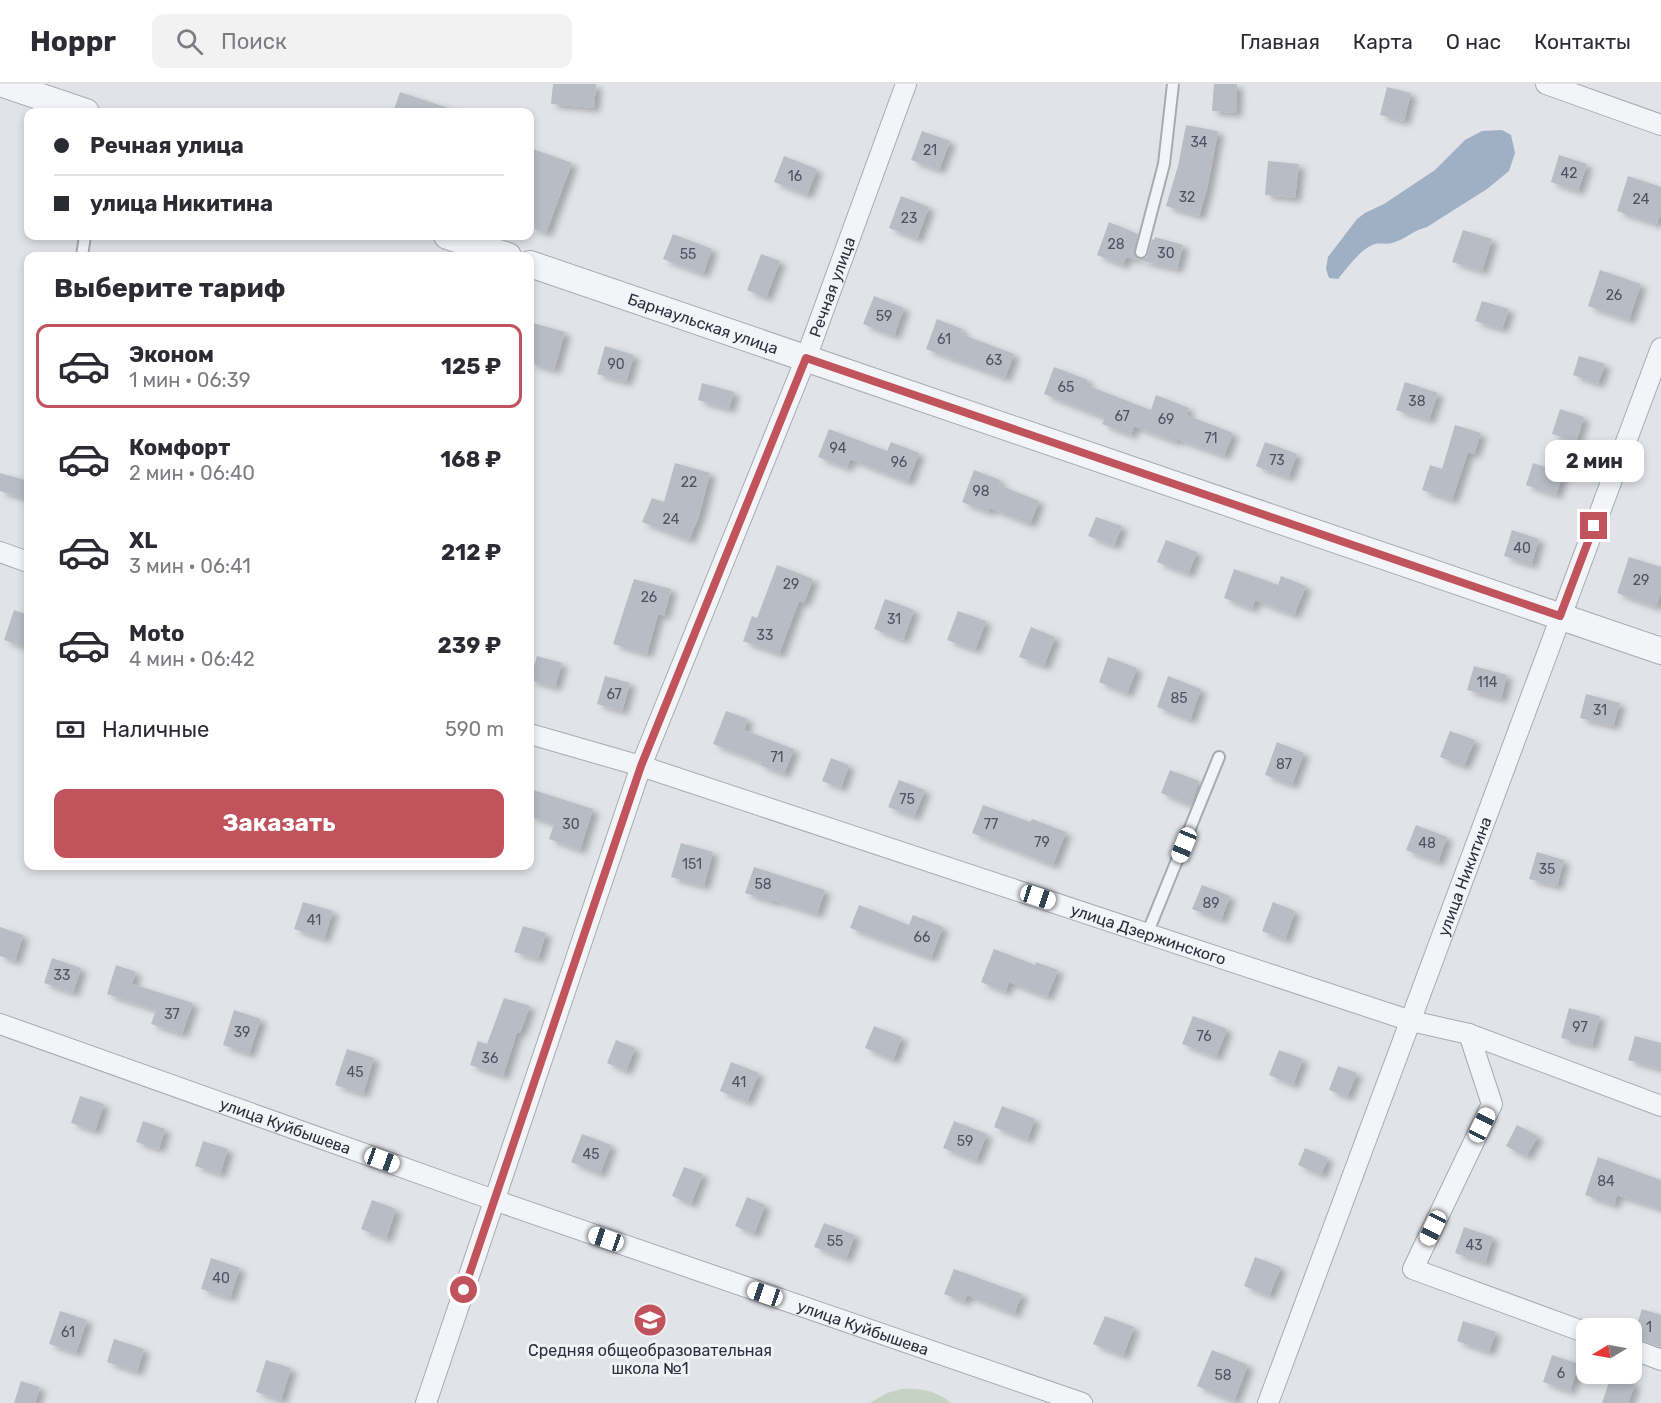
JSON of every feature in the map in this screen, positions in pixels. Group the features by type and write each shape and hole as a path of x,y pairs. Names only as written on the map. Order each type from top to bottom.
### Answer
{"street":[{"path":"3,84 74,108"},
{"name":"Речная улица","path":"426,1403 641,766 806,358 906,84"},
{"path":"1546,84 1661,125"},
{"path":"459,240 496,252"},
{"name":"Барнаульская улица","path":"534,265 1661,651"},
{"name":"улица Никитина","path":"1268,1403 1661,348"},
{"path":"0,552 24,561"},
{"name":"улица Дзержинского","path":"534,735 641,766 1411,1021 1469,1034 1661,1106"},
{"name":"улица Куйбышева","path":"0,1024 494,1200 1082,1403"},
{"path":"1469,1034 1492,1104 1413,1269 1576,1329"},
{"path":"1642,1353 1661,1360"}],"lane":[{"path":"1141,252 1164,164 1173,84"},
{"path":"1148,934 1220,757"}],"green space":[{"path":"902,1389 928,1391 951,1403 870,1403 887,1393"}],"water":[{"path":"1502,130 1511,135 1515,153 1509,171 1487,189 1427,227 1396,242 1375,244 1367,248 1338,279 1329,278 1326,269 1328,257 1357,219 1435,170 1465,140 1482,131"}],"building":[{"path":"553,84 596,84 594,108 551,104"},
{"path":"1214,84 1237,84 1236,113 1212,111"},
{"path":"1387,87 1411,93 1404,121 1380,115"},
{"path":"400,92 448,108 394,108"},
{"path":"1186,125 1218,131 1207,189 1199,216 1166,206 1178,166"},
{"path":"922,131 950,141 939,170 911,160"},
{"path":"534,149 572,163 546,233 534,228"},
{"path":"1559,155 1587,164 1578,191 1551,182"},
{"path":"784,156 817,169 807,195 774,182"},
{"path":"1268,161 1299,164 1295,198 1265,195"},
{"path":"1628,176 1661,187 1661,212 1657,224 1617,211"},
{"path":"901,196 929,207 917,239 889,228"},
{"path":"1109,222 1138,234 1134,253 1139,259 1147,257 1152,239 1154,240 1155,237 1183,245 1177,269 1126,257 1123,265 1097,255"},
{"path":"1463,230 1492,239 1482,271 1452,262"},
{"path":"673,234 712,249 703,274 663,259"},
{"path":"761,254 780,261 766,298 747,290"},
{"path":"1600,270 1641,284 1629,320 1588,306"},
{"path":"874,296 904,308 894,336 863,324"},
{"path":"1482,301 1509,309 1502,329 1475,321"},
{"path":"937,319 962,329 961,334 1014,354 1005,378 926,349"},
{"path":"534,323 565,332 554,370 534,364"},
{"path":"605,346 634,355 626,382 597,374"},
{"path":"1579,356 1605,364 1598,384 1573,375"},
{"path":"1054,367 1088,380 1086,385 1151,410 1156,395 1189,408 1186,415 1233,433 1224,456 1177,439 1176,442 1134,426 1131,435 1102,424 1105,418 1044,394"},
{"path":"1405,382 1438,393 1429,420 1396,410"},
{"path":"702,383 734,392 729,409 698,400"},
{"path":"1560,409 1584,417 1576,442 1552,434"},
{"path":"1455,425 1481,433 1474,454 1468,452 1452,500 1422,490 1430,465 1442,469"},
{"path":"829,429 887,451 891,442 919,453 908,482 850,459 847,468 818,457"},
{"path":"1265,442 1297,454 1288,478 1256,466"},
{"path":"675,463 710,473 699,516 689,540 642,522 652,498 664,502"},
{"path":"1533,463 1563,473 1556,495 1526,485"},
{"path":"974,470 1000,480 999,485 1039,501 1030,524 990,508 988,512 962,502"},
{"path":"0,473 24,480 24,498 0,491"},
{"path":"1096,517 1122,526 1114,546 1088,536"},
{"path":"1512,530 1539,539 1531,565 1504,556"},
{"path":"1166,540 1197,552 1188,574 1157,562"},
{"path":"1629,557 1661,567 1661,592 1656,607 1617,593"},
{"path":"777,565 813,579 804,603 799,601 779,654 743,641 752,616 757,618"},
{"path":"1234,569 1278,585 1281,576 1306,586 1294,615 1255,600 1252,609 1224,598"},
{"path":"634,579 671,589 664,616 658,614 647,654 613,644"},
{"path":"885,599 914,610 903,640 874,629"},
{"path":"14,610 24,614 24,647 4,640"},
{"path":"958,611 986,621 975,650 947,640"},
{"path":"1031,627 1055,637 1044,666 1019,657"},
{"path":"537,656 562,663 555,687 534,681"},
{"path":"1108,657 1137,668 1127,694 1099,682"},
{"path":"1474,666 1507,675 1501,699 1467,690"},
{"path":"605,676 630,683 622,711 597,704"},
{"path":"1168,676 1201,689 1190,720 1157,707"},
{"path":"1586,694 1620,703 1613,726 1580,718"},
{"path":"726,711 748,719 744,730 794,749 784,774 760,765 761,762 713,744"},
{"path":"1450,731 1475,740 1464,766 1440,757"},
{"path":"1277,742 1304,753 1292,785 1265,775"},
{"path":"831,758 849,765 841,788 822,781"},
{"path":"1170,770 1199,781 1191,805 1161,793"},
{"path":"899,780 925,790 914,817 888,807"},
{"path":"534,790 593,809 580,850 549,839 554,824 534,817"},
{"path":"983,805 1030,822 1032,819 1066,832 1053,865 972,833"},
{"path":"1416,825 1447,837 1438,862 1406,850"},
{"path":"681,843 713,852 704,886 671,877"},
{"path":"1537,852 1564,860 1557,886 1529,879"},
{"path":"754,867 825,890 817,914 745,893"},
{"path":"1202,885 1230,896 1221,920 1192,909"},
{"path":"303,902 333,911 324,939 294,929"},
{"path":"1273,902 1295,911 1285,940 1262,931"},
{"path":"859,905 909,925 913,915 943,927 931,958 850,928"},
{"path":"523,926 546,933 538,959 514,952"},
{"path":"0,927 23,935 15,961 0,956"},
{"path":"994,949 1035,965 1036,962 1058,970 1047,997 1009,982 1005,992 981,982"},
{"path":"52,958 81,968 73,993 44,983"},
{"path":"116,965 136,972 132,984 193,1003 182,1034 151,1024 156,1010 107,994"},
{"path":"504,998 530,1006 520,1033 517,1032 503,1076 470,1065 478,1041 487,1044"},
{"path":"1569,1008 1600,1016 1592,1046 1561,1038"},
{"path":"234,1010 261,1019 249,1054 223,1045"},
{"path":"1193,1016 1227,1029 1216,1057 1182,1044"},
{"path":"874,1026 902,1037 893,1060 865,1048"},
{"path":"1635,1036 1661,1043 1661,1069 1628,1060"},
{"path":"616,1040 635,1048 626,1071 607,1063"},
{"path":"347,1049 374,1058 363,1094 335,1085"},
{"path":"1279,1050 1303,1059 1293,1085 1269,1075"},
{"path":"731,1062 759,1073 747,1102 720,1091"},
{"path":"1338,1066 1357,1073 1347,1097 1329,1090"},
{"path":"80,1096 104,1104 95,1131 71,1123"},
{"path":"1002,1106 1035,1119 1027,1140 994,1127"},
{"path":"143,1121 165,1129 159,1149 136,1142"},
{"path":"954,1121 987,1134 976,1161 943,1148"},
{"path":"1517,1125 1538,1136 1526,1157 1506,1146"},
{"path":"582,1134 611,1145 600,1174 571,1162"},
{"path":"203,1141 228,1149 220,1174 195,1166"},
{"path":"1305,1148 1328,1158 1321,1175 1298,1165"},
{"path":"1598,1157 1661,1180 1661,1209 1617,1195 1614,1205 1585,1195"},
{"path":"684,1167 703,1174 691,1204 672,1196"},
{"path":"747,1197 765,1205 754,1234 735,1226"},
{"path":"372,1200 396,1209 386,1239 361,1229"},
{"path":"824,1223 855,1235 846,1259 814,1247"},
{"path":"1464,1227 1493,1237 1485,1263 1455,1253"},
{"path":"1255,1257 1281,1267 1269,1296 1244,1286"},
{"path":"211,1258 240,1268 230,1298 201,1289"},
{"path":"954,1269 1022,1294 1014,1314 967,1295 964,1302 944,1294"},
{"path":"1642,1309 1661,1315 1661,1347 1642,1340 1642,1318 1639,1318"},
{"path":"60,1311 87,1320 76,1353 49,1344"},
{"path":"1105,1316 1134,1327 1123,1356 1093,1344"},
{"path":"1463,1321 1496,1332 1489,1352 1457,1341"},
{"path":"114,1339 144,1349 137,1372 107,1362"},
{"path":"1212,1350 1248,1365 1234,1401 1197,1386"},
{"path":"1552,1355 1576,1363 1576,1373 1570,1391 1543,1382"},
{"path":"266,1360 291,1368 281,1400 256,1392"},
{"path":"21,1381 40,1387 35,1403 14,1403"},
{"path":"1608,1384 1635,1384 1628,1403 1602,1403"}],"place":[{"name":"Средняя общеобразовательная школа №1","path":"650,1320"}],"route":[{"path":"464,1290 641,766 806,358 1560,616 1594,526"}]}
